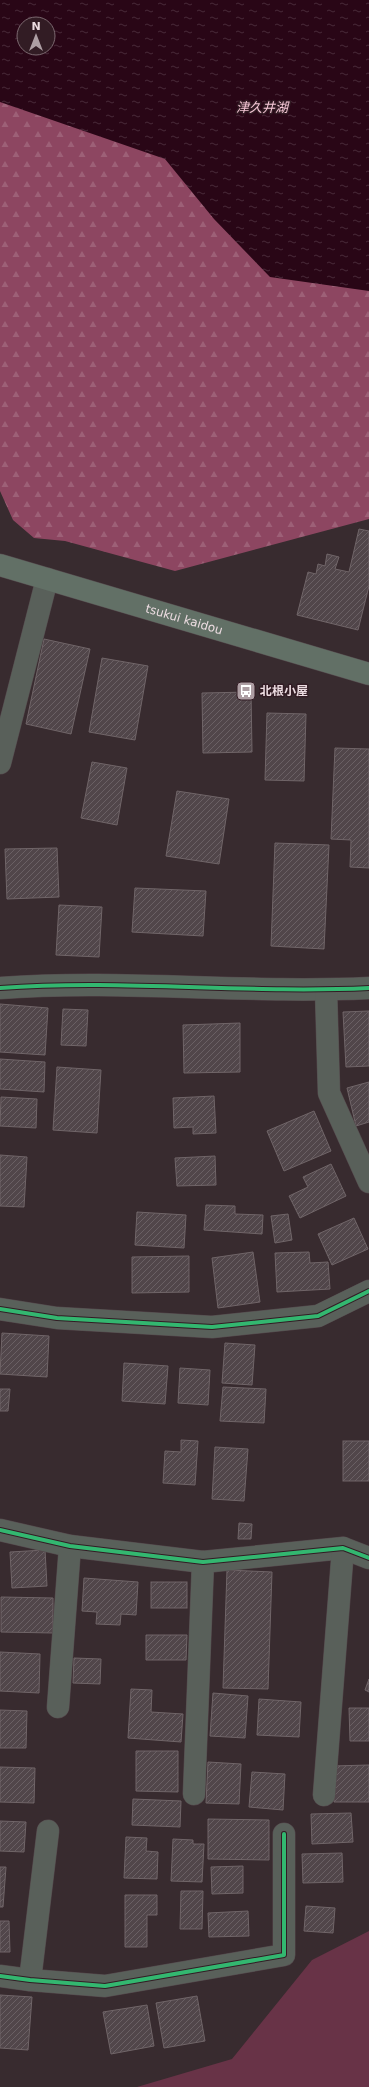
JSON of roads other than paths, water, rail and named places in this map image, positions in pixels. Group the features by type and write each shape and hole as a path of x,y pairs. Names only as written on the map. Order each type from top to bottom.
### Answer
{"highway":[{"name":"tsukui kaidou","path":"0,565 369,674"}],"street":[{"path":"0,763 47,579"},
{"path":"0,988 45,985 326,990 369,988"},
{"path":"326,990 329,1093 369,1182"},
{"path":"0,1309 57,1318 212,1327 318,1316 369,1291"},
{"path":"0,1530 70,1546 203,1562 342,1548 369,1558"},
{"path":"58,1707 70,1546"},
{"path":"324,1795 342,1548"},
{"path":"194,1794 203,1562"},
{"path":"30,1980 48,1831"},
{"path":"0,1976 105,1986 284,1955 284,1834"}],"water":[{"name":"津久井湖","path":"0,0 369,0 369,291 270,277 214,219 165,159 0,102"}],"place":[{"name":"北根小屋","path":"246,691"}]}
